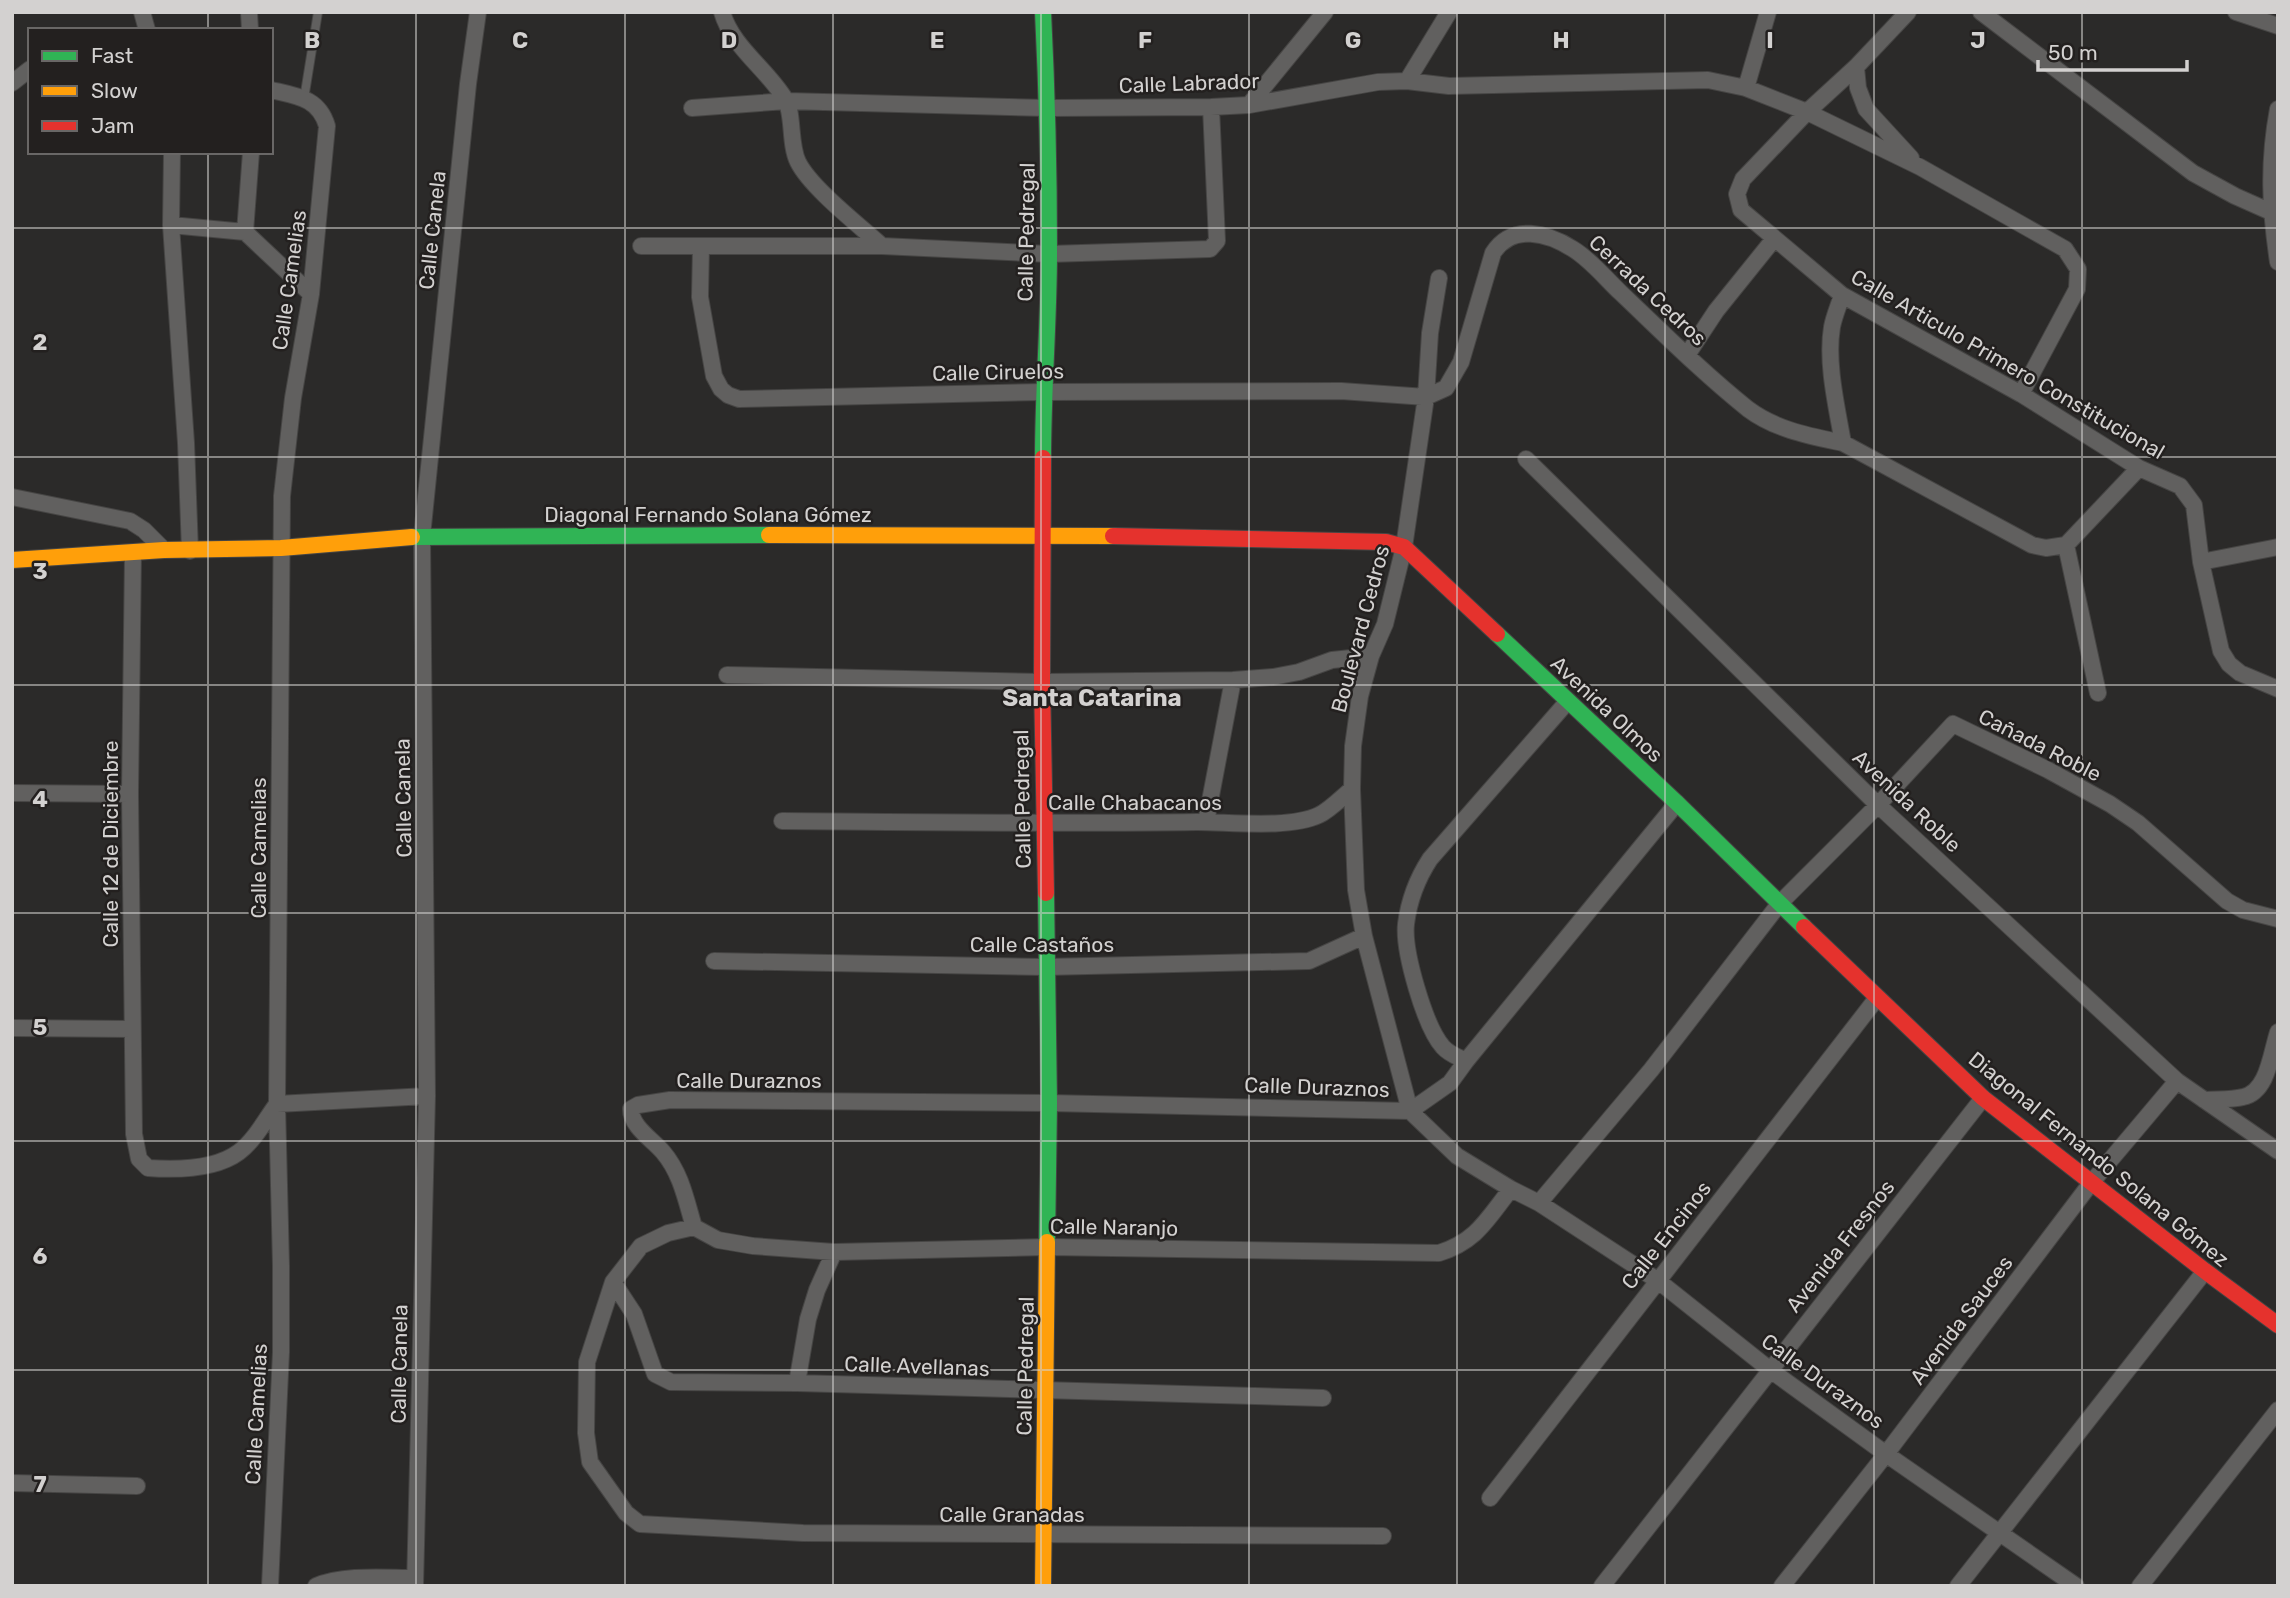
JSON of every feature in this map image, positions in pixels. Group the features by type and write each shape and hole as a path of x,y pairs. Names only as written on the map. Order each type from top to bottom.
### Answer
{"street":[{"name":"Calle Canela","path":"415,1582 427,1096 422,536 478,12"},
{"path":"722,12 734,36 787,101 794,149 808,177 881,246"},
{"name":"Calle Pedregal","path":"1043,12 1048,108 1049,254 1043,392 1042,682 1049,1103 1043,1586"},
{"path":"1249,105 1325,12"},
{"path":"1407,81 1450,12"},
{"path":"1746,88 1768,12"},
{"path":"1807,112 1856,67 1908,12"},
{"path":"1982,12 2193,173 2271,212"},
{"path":"2236,12 2278,26"},
{"path":"1856,67 1858,88 1866,109 1920,167 2065,249 2078,269 2077,289 2021,394"},
{"path":"12,83 28,71"},
{"name":"Calle Labrador","path":"692,108 787,101 1048,108 1211,107 1249,105 1378,82 1407,81 1449,86 1708,80 1746,88 1807,112 1920,167"},
{"path":"273,91 304,99"},
{"name":"Calle Camelias","path":"270,1586 281,1340 277,1104 282,496 290,422 311,294 327,139 324,114 316,104 304,99"},
{"path":"641,246 881,246 1049,254 1210,249 1217,241 1211,107"},
{"path":"2278,109 2271,144 2271,212 2278,262"},
{"name":"Calle Articulo Primero Constitucional","path":"1807,112 1743,179 1737,194 1741,210 1842,295 2021,394 2139,468 2180,486 2194,505 2201,562 2221,651 2229,664 2240,673 2278,689"},
{"path":"172,154 171,225 186,443 190,551"},
{"path":"245,232 251,154"},
{"path":"171,225 245,232 311,294"},
{"name":"Cerrada Cedros","path":"1426,397 1446,388 1461,362 1493,253 1507,237 1525,233 1551,237 1575,250 1686,355 1749,410 1794,432 1843,443 2032,545 2046,548 2066,545"},
{"path":"1686,355 1716,311 1774,239"},
{"name":"Calle Ciruelos","path":"701,246 700,298 714,376 728,395 739,399 1043,392 1341,391 1426,397"},
{"name":"Boulevard Cedros","path":"1410,1111 1364,936 1356,890 1352,789 1360,696 1371,656 1385,624 1404,547 1426,397 1430,333 1439,278"},
{"path":"1842,295 1832,327 1832,350 1833,383 1843,443"},
{"name":"Avenida Roble","path":"1526,459 1878,805 2177,1081 2278,1151"},
{"path":"2098,693 2066,545 2139,468"},
{"path":"12,497 130,521 144,530 164,550"},
{"name":"Diagonal Fernando Solana Gómez","path":"12,561 164,550 281,548 422,536 1044,534 1386,542 1404,547"},
{"name":"Avenida Olmos","path":"1404,547 1780,903"},
{"path":"2201,562 2278,547"},
{"name":"Calle 12 de Diciembre","path":"133,553 130,794 132,1029 134,1134 139,1159 148,1168 166,1170 219,1163 239,1152 277,1104"},
{"path":"727,675 1042,682 1233,680 1273,677 1299,672 1332,660 1371,656"},
{"path":"1206,822 1233,680"},
{"path":"1466,1060 1449,1053 1431,1028 1407,947 1406,925 1411,899 1419,876 1430,859 1568,701"},
{"name":"Cañada Roble","path":"1539,1203 1651,1070 1780,903 1878,805 1953,724 2048,770 2110,804 2138,823 2227,901 2243,909 2278,919"},
{"name":"Calle Chabacanos","path":"782,821 1258,824 1319,815 1352,789"},
{"path":"12,793 130,794"},
{"path":"1410,1111 1450,1083 1677,803"},
{"name":"Diagonal Fernando Solana Gómez","path":"1780,903 1983,1098 2091,1184 2278,1325"},
{"name":"Calle Castaños","path":"714,961 1045,967 1309,961 1364,936"},
{"name":"Calle Encinos","path":"1490,1498 1877,998"},
{"path":"12,1028 132,1029"},
{"path":"2204,1100 2245,1097 2257,1091 2278,1032"},
{"name":"Avenida Sauces","path":"1782,1586 2091,1184 2177,1081"},
{"path":"277,1104 427,1096"},
{"name":"Avenida Fresnos","path":"1602,1586 1983,1098"},
{"name":"Calle Duraznos","path":"694,1227 675,1169 631,1116 631,1109 638,1105 670,1100 1049,1103 1410,1111 1457,1156 1539,1203 1657,1280 1769,1369 2076,1586"},
{"name":"Calle Naranjo","path":"694,1227 718,1240 834,1252 1048,1247 1439,1254 1459,1247 1477,1232 1511,1189"},
{"path":"613,1282 641,1246 668,1233 694,1227"},
{"path":"797,1383 808,1319 817,1290 834,1252"},
{"path":"1958,1586 2205,1271"},
{"name":"Calle Avellanas","path":"613,1282 634,1314 655,1374 671,1382 1323,1398"},
{"name":"Calle Granadas","path":"613,1282 587,1362 586,1433 590,1462 626,1513 640,1524 803,1533 1383,1536"},
{"path":"2140,1586 2278,1410"},
{"path":"12,1483 137,1486"},
{"path":"316,1586 324,1582 373,1577 415,1582"}],"lane":[{"path":"304,99 318,12"}],"traffic: fast":[{"path":"1043,12 1049,251 1043,458"},
{"path":"412,537 769,535"},
{"path":"1497,634 1804,927"},
{"path":"1046,893 1049,1103 1047,1242"}],"traffic: slow":[{"path":"769,535 1113,536"},
{"path":"12,560 164,550 281,548 412,537"},
{"path":"1043,1586 1047,1242"}],"traffic: jam":[{"path":"1043,458 1042,682 1046,893"},
{"path":"1113,536 1386,542 1404,547 1497,634"},
{"path":"1804,927 1983,1098 2278,1325"}],"district":[{"name":"Santa Catarina","path":"1092,698"}]}
